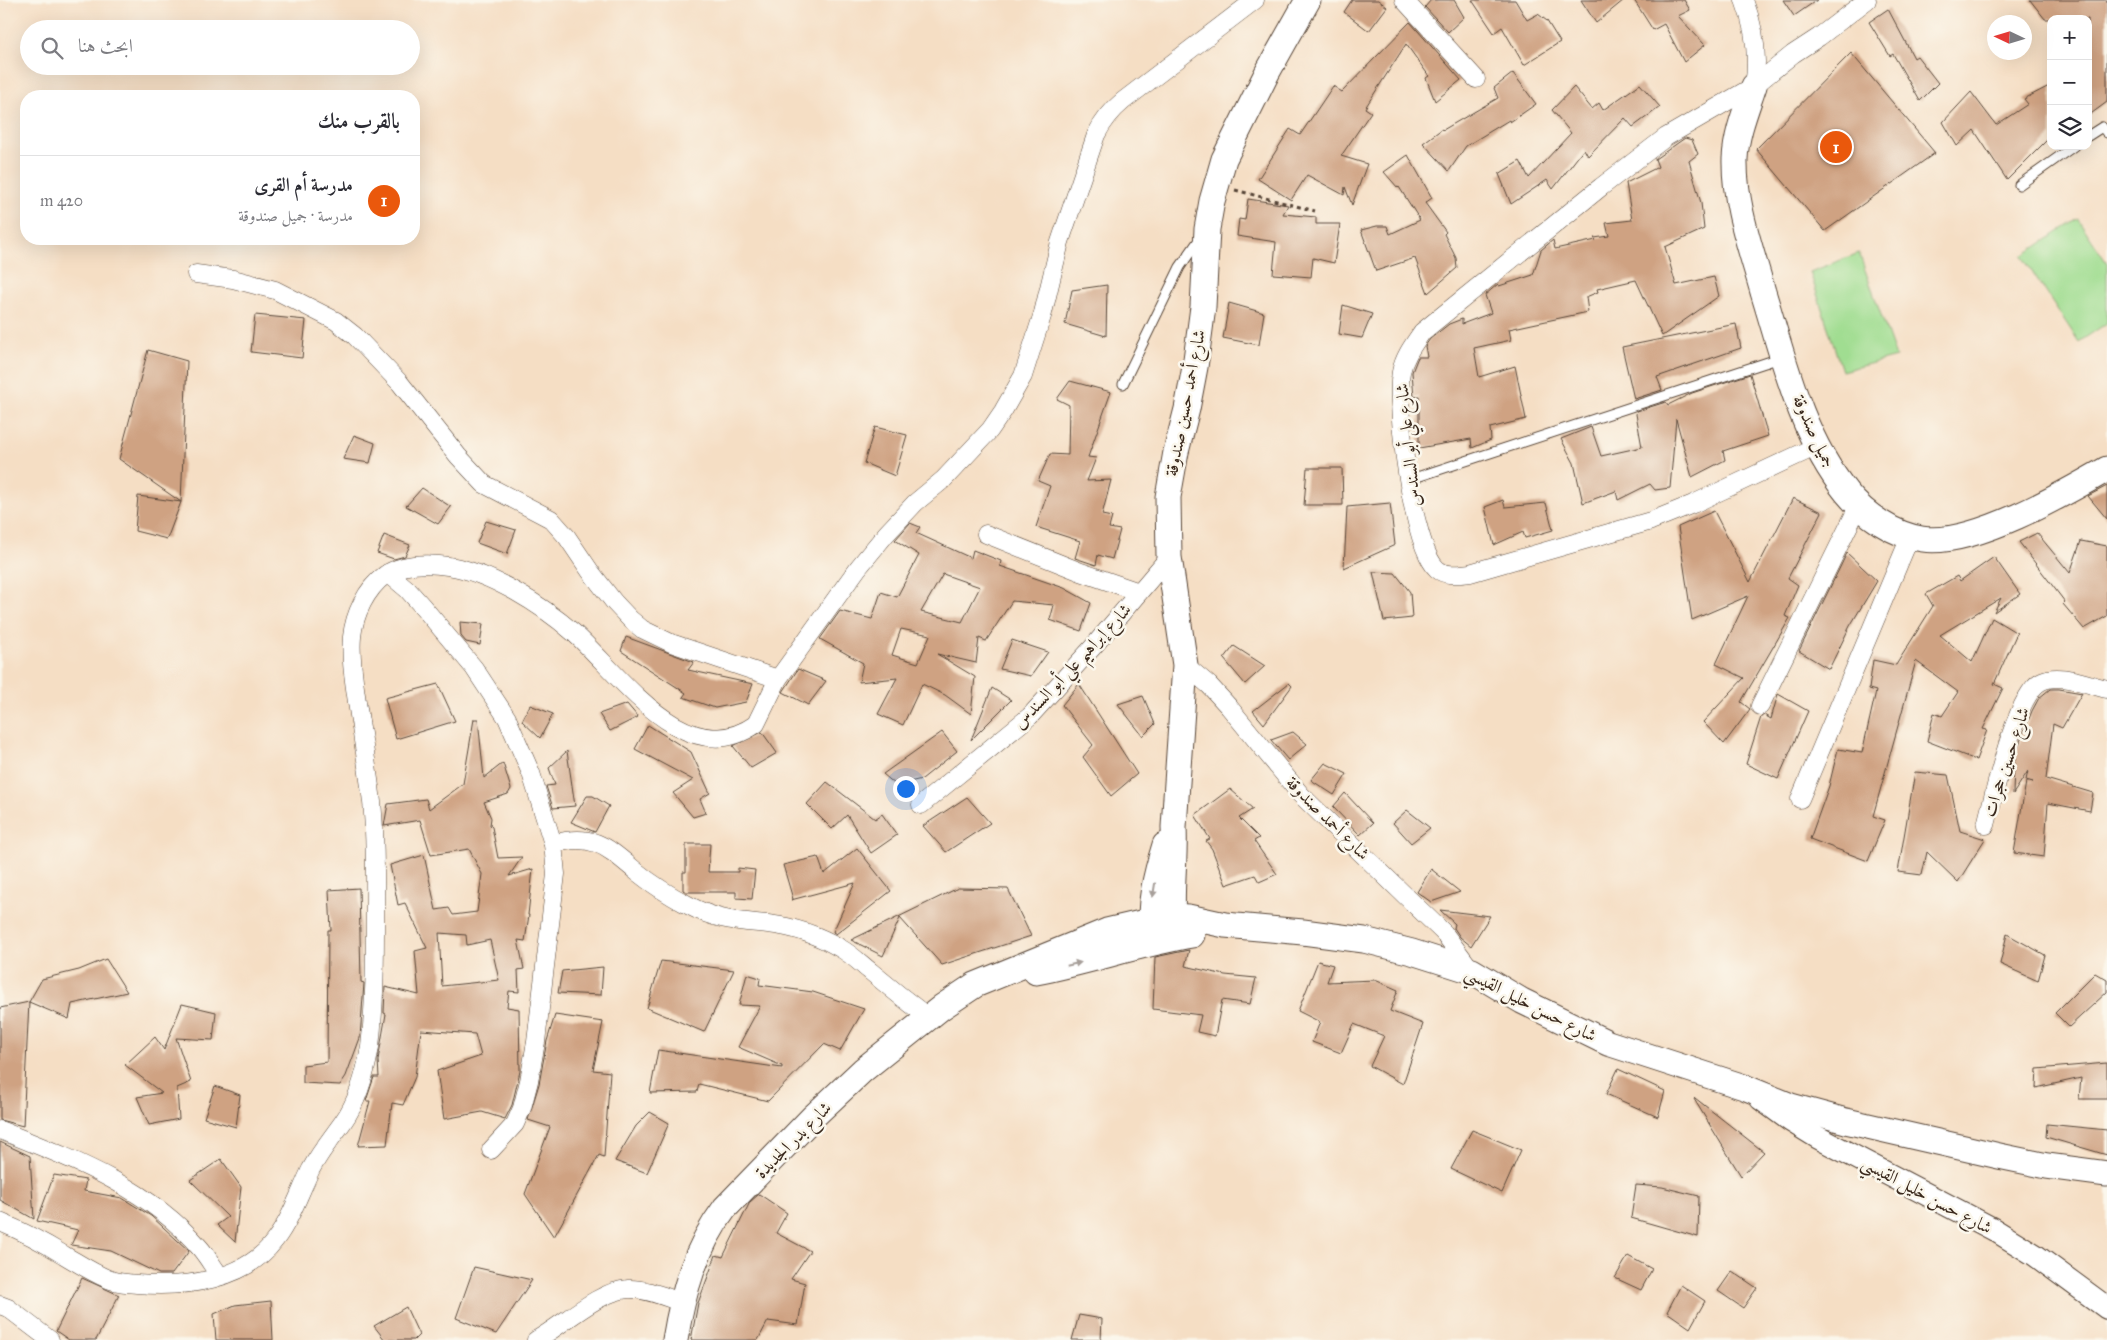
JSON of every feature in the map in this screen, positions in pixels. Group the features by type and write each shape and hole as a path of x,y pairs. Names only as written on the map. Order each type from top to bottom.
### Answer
{"main road":[{"name":"شارع أحمد حسين صندوقة","path":"1163,929 1175,845 1174,827 1185,665 1169,557 1168,497 1195,367 1203,299 1207,229 1212,201 1224,160 1234,136 1308,0"},
{"name":"جميل صندوقة","path":"1754,86 1738,138 1735,159 1736,184 1740,206 1783,358 1805,420 1817,446 1847,493 1883,524 1910,536 1924,540 1952,538 1987,529 2017,516 2107,469"},
{"name":"شارع حسن خليل القيسي","path":"1163,929 1204,932 1225,925 1303,932 1364,940 1412,952 1472,971 1522,1001 1608,1043 1744,1087 1791,1106 1846,1121 2047,1166 2107,1174"},
{"name":"شارع بدر الجديدة","path":"675,1340 681,1302 698,1252 707,1234 725,1208 814,1116 863,1070 975,984 1077,964 1163,929"}],"street":[{"path":"0,1222 20,1230 89,1270 116,1282 162,1285 187,1283 220,1276 248,1264 274,1241 289,1216 322,1149 347,1114 357,1092 369,1053 374,995 376,853 372,805 351,643 353,628 370,590 388,573 423,564 446,566 471,572 513,591 572,632 630,690 652,709 679,728 703,737 725,737 750,729 756,724 778,679 820,619 886,534 915,503 944,479 990,430 1023,376 1043,313 1063,232 1096,135 1103,122 1112,110 1123,101 1255,0"},
{"path":"1404,0 1476,79"},
{"path":"1744,0 1756,50 1757,68 1754,86"},
{"name":"شارع علي أبو السندس","path":"1817,446 1651,522 1470,573 1444,573 1428,558 1420,531 1408,480 1399,390 1403,364 1407,354 1422,332 1600,187 1666,137 1754,86 1793,54 1867,0"},
{"path":"196,274 233,279 275,290 336,321 355,336 400,383 458,456 484,484 551,519 567,537 608,594 630,619 642,629 671,642 778,679"},
{"path":"1760,706 1859,505"},
{"path":"986,534 1080,572 1139,592"},
{"path":"1800,799 1910,536"},
{"name":"شارع إبراهيم علي أبو السندس","path":"921,805 1030,716 1092,648 1169,557"},
{"path":"388,573 424,607 474,668 507,718 531,773 553,844 556,874 536,1042 529,1080 522,1108 515,1124 491,1150"},
{"name":"شارع أحمد صندوقة","path":"1185,665 1209,685 1229,707 1301,795 1444,933 1472,971"},
{"name":"شارع حسين حجرات","path":"1986,825 2016,722 2034,687 2040,682 2065,678 2107,689"},
{"path":"553,844 570,839 601,845 618,854 638,873 673,896 718,917 736,922 776,926 816,935 842,949 929,1018"},
{"name":"شارع حسن خليل القيسي","path":"1744,1087 1791,1121 1818,1137 1993,1229 2035,1255 2107,1308"},
{"path":"0,1130 88,1166 136,1192 168,1217 200,1248 220,1276"},
{"path":"536,1340 602,1297 618,1291 640,1290 681,1302"},
{"path":"0,1305 8,1308 50,1340"}],"lane":[{"path":"2092,133 2102,127 2107,133"},
{"path":"2019,185 2068,150"},
{"path":"1123,384 1180,267 1207,229"},
{"path":"1408,480 1783,358"}],"path":[{"path":"1217,185 1315,211"}],"green space":[{"path":"2078,219 2107,263 2107,323 2079,342 2022,256"},
{"path":"1859,253 1896,357 1842,371 1810,272"}],"building":[{"path":"1352,0 1378,0 1387,7 1369,31 1344,12"},
{"path":"1431,0 1454,0 1464,17 1448,32 1425,7"},
{"path":"1472,0 1515,0 1527,20 1538,14 1547,21 1560,42 1524,65 1502,27 1494,33"},
{"path":"1581,0 1624,0 1596,23"},
{"path":"1634,0 1684,0 1690,10 1678,16 1705,45 1684,62 1664,24 1653,30"},
{"path":"1783,0 1817,0 1794,16"},
{"path":"2030,0 2107,0 2107,102 2092,113 2092,15 2047,15 2047,19"},
{"path":"1888,9 1914,58 1917,56 1938,83 1920,101 1893,54 1890,56 1869,22"},
{"path":"1410,22 1461,80 1435,101 1426,78 1429,76 1406,44 1365,108 1371,112 1341,156 1367,164 1352,205 1345,187 1344,195 1307,175 1291,200 1258,179 1290,129 1300,135 1333,86 1342,92"},
{"path":"1851,53 1935,153 1825,231 1756,149"},
{"path":"1513,73 1536,104 1510,122 1509,120 1466,146 1449,171 1423,143 1442,129 1498,98 1494,88"},
{"path":"1640,84 1660,107 1633,127 1625,118 1588,156 1584,149 1553,189 1547,180 1511,204 1499,174 1520,161 1529,178 1571,133 1552,110 1574,87 1592,109 1599,103 1603,110"},
{"path":"2047,87 2047,140 2007,180 1974,130 1957,146 1943,122 1971,92 1996,125 2028,104 2024,99"},
{"path":"1685,138 1692,140 1698,154 1689,161 1701,203 1704,229 1665,247 1676,285 1714,277 1719,296 1662,336 1636,280 1597,289 1598,292 1586,297 1588,312 1509,329 1511,340 1474,348 1479,377 1515,366 1526,419 1490,428 1491,440 1472,448 1471,439 1419,448 1419,396 1414,397 1412,372 1418,357 1427,357 1425,346 1430,339 1449,324 1462,319 1462,324 1491,313 1485,295 1498,284 1499,286 1533,275 1541,250 1553,240 1555,249 1596,240 1594,238 1609,236 1606,223 1632,220 1626,183 1658,167 1655,159"},
{"path":"1408,155 1432,198 1425,203 1446,232 1444,234 1456,258 1457,268 1428,293 1415,258 1376,271 1361,230 1377,226 1387,226 1390,234 1420,220 1399,187 1384,172"},
{"path":"1248,199 1288,205 1283,214 1316,217 1316,224 1340,224 1334,263 1313,258 1311,277 1273,274 1276,242 1237,236 1239,219 1245,220"},
{"path":"1107,285 1106,336 1065,324 1072,290"},
{"path":"1229,303 1264,313 1259,345 1223,338"},
{"path":"1343,305 1372,314 1362,338 1339,334"},
{"path":"255,315 306,320 302,358 251,352"},
{"path":"1736,324 1741,348 1657,377 1662,390 1634,399 1622,347"},
{"path":"148,350 187,361 181,502 119,459"},
{"path":"1750,374 1768,436 1723,451 1725,460 1692,477 1676,419 1670,488 1655,490 1650,484 1618,500 1616,491 1583,503 1574,463 1561,439 1591,427 1601,456 1642,447 1637,411 1666,402 1668,405 1692,393"},
{"path":"1070,381 1111,392 1088,457 1096,458 1087,481 1111,480 1102,515 1112,517 1109,528 1120,530 1112,559 1098,555 1096,565 1075,558 1080,541 1036,527 1050,486 1038,481 1050,454 1068,455 1069,405 1057,399"},
{"path":"875,427 907,435 895,476 864,463"},
{"path":"354,435 375,443 370,463 343,459"},
{"path":"1307,468 1342,468 1343,505 1304,505"},
{"path":"2107,486 2107,519 2088,496"},
{"path":"422,488 451,507 438,524 406,506"},
{"path":"138,496 181,502 167,539 135,531"},
{"path":"1793,498 1822,512 1788,578 1798,585 1785,616 1790,618 1741,702 1750,709 1724,744 1703,722 1744,678 1716,664 1748,596 1692,620 1678,527 1714,511 1750,582"},
{"path":"1503,500 1505,507 1546,503 1553,530 1525,538 1523,532 1494,545 1485,507"},
{"path":"1390,503 1395,545 1344,568 1347,507"},
{"path":"486,521 516,530 507,554 477,543"},
{"path":"910,523 920,527 916,533 971,558 973,550 1001,561 1000,566 1064,588 1091,603 1081,631 1050,620 1054,605 1012,601 986,641 979,638 976,663 937,654 975,677 971,714 945,695 922,684 903,725 878,714 897,678 859,682 863,663 820,639 840,611 872,619 881,592 897,597 919,555 895,540","holes":["943,574 980,587 962,622 921,612","901,629 930,635 918,663 892,655"]},
{"path":"2037,533 2070,573 2081,541 2107,546 2107,616 2084,629 2063,604 2065,602 2019,542"},
{"path":"384,535 410,545 405,556 394,559 377,553"},
{"path":"1847,553 1877,581 1850,626 1829,669 1799,651"},
{"path":"1994,557 2020,594 1994,612 2001,598 1940,635 1972,662 1992,618 2017,633 1994,684 2003,688 1983,729 1987,730 1976,760 1927,741 1934,713 1942,716 1958,692 1916,661 1873,816 1885,820 1868,861 1810,839 1829,786 1838,749 1862,753 1876,691 1869,689 1873,660 1896,665 1933,606 1926,594 1957,576 1960,581"},
{"path":"1373,572 1395,573 1410,592 1412,618 1384,621"},
{"path":"460,622 483,624 480,645 466,642 461,636"},
{"path":"626,637 694,662 688,670 753,684 746,702 715,708 683,697 686,693 621,651"},
{"path":"1012,640 1048,652 1031,676 1000,669"},
{"path":"1234,646 1265,666 1245,684 1224,659"},
{"path":"798,669 826,681 808,705 783,692"},
{"path":"1289,683 1292,686 1264,724 1253,711"},
{"path":"438,684 455,721 396,739 385,698"},
{"path":"1079,684 1137,774 1111,796 1083,757 1093,745 1062,705"},
{"path":"992,688 1011,700 971,740"},
{"path":"2050,689 2082,693 2062,728 2053,724 2046,779 2093,793 2090,811 2048,803 2044,857 2014,853 2026,782 2033,782 2026,780 2028,771 2013,794 2014,764 2018,747 2032,711 2039,698"},
{"path":"1778,694 1808,711 1778,779 1746,764 1761,717 1764,715 1771,719"},
{"path":"1143,696 1155,724 1143,736 1118,704"},
{"path":"627,704 638,717 610,731 599,714"},
{"path":"530,705 553,714 540,738 522,721"},
{"path":"474,719 478,719 484,778 503,763 511,789 508,794 484,802 491,818 490,825 498,858 522,857 509,876 533,869 525,941 518,940 524,969 518,970 519,992 509,991 507,1007 519,1009 520,1071 512,1105 505,1119 482,1112 444,1119 437,1071 481,1056 475,1034 421,1030 415,1077 403,1105 392,1103 387,1145 358,1146 370,1101 366,1101 374,1077 379,1077 378,1060 386,1014 384,1013 385,987 419,995 415,951 427,948 405,903 398,905 390,865 424,855 436,910 449,908 453,915 477,912 482,874 469,849 431,855 420,820 384,826 388,804 426,799 429,809 463,784","holes":["439,933 466,935 467,945 490,940 499,980 442,986"]},
{"path":"648,725 691,752 710,793 700,799 706,813 693,817 673,793 693,780 635,749"},
{"path":"762,732 777,753 751,768 733,746"},
{"path":"942,732 957,751 922,779 896,785 883,774"},
{"path":"1293,732 1307,744 1288,760 1271,740"},
{"path":"567,751 575,806 553,808 546,786 555,785 549,768"},
{"path":"1325,763 1347,774 1334,795 1311,780"},
{"path":"1915,772 1948,775 1960,831 1985,839 1958,882 1927,852 1922,875 1898,872"},
{"path":"827,782 875,819 882,814 897,835 871,853 847,815 832,829 807,804"},
{"path":"1230,789 1253,809 1239,818 1259,838 1254,841 1277,874 1259,882 1255,875 1226,885 1212,849 1206,841 1210,839 1195,815"},
{"path":"1345,793 1373,823 1360,835 1333,807"},
{"path":"587,796 593,796 609,806 595,832 571,822"},
{"path":"967,797 990,823 946,852 923,826"},
{"path":"1407,810 1430,828 1411,843 1393,823"},
{"path":"686,844 710,844 708,872 738,872 738,868 755,870 752,899 736,898 736,892 686,892 683,890 683,872 686,872"},
{"path":"857,848 891,891 836,934 833,932 855,883 791,900 793,899 783,865 818,857 824,874"},
{"path":"1431,869 1460,892 1431,902 1417,892"},
{"path":"359,888 361,982 364,983 360,1038 346,1076 340,1085 303,1083 303,1065 327,1062 328,930 331,930 329,890"},
{"path":"958,888 1008,889 1031,936 942,965 900,918 883,956 851,940"},
{"path":"1440,910 1490,916 1471,946 1460,937 1454,928 1455,924"},
{"path":"2007,934 2045,955 2038,981 2000,964"},
{"path":"1189,950 1185,966 1225,975 1256,978 1250,1004 1222,1000 1215,1036 1197,1032 1201,1015 1153,1009 1155,957"},
{"path":"106,959 127,992 72,1004 69,1019 29,1002 42,979 79,970"},
{"path":"661,961 734,970 704,1032 647,1008"},
{"path":"1318,961 1333,965 1327,982 1375,980 1398,990 1390,1011 1423,1024 1403,1084 1370,1066 1384,1036 1354,1024 1341,1053 1312,1042 1320,1022 1298,1011"},
{"path":"603,967 601,995 558,993 562,971"},
{"path":"2095,973 2107,980 2107,992 2069,1027 2055,1013"},
{"path":"747,974 760,978 759,985 813,992 864,1009 840,1051 824,1044 768,1101 699,1084 697,1092 650,1093 658,1050 782,1068 782,1066 738,1047 760,1006 739,1005"},
{"path":"29,1002 23,1126 0,1120 0,1008"},
{"path":"182,1004 216,1012 213,1040 176,1038 191,1082 177,1088 179,1119 149,1125 137,1097 162,1093 125,1065 155,1037 164,1050"},
{"path":"555,1015 603,1022 593,1070 610,1072 604,1157 599,1155 554,1237 525,1194 550,1127 528,1120 539,1084 547,1041"},
{"path":"2107,1063 2107,1099 2079,1099 2081,1078 2036,1088 2037,1069"},
{"path":"1618,1069 1665,1091 1658,1117 1606,1094"},
{"path":"215,1086 240,1095 236,1127 204,1118"},
{"path":"1694,1099 1764,1152 1741,1176"},
{"path":"650,1112 669,1123 647,1173 615,1161 636,1126"},
{"path":"2047,1124 2107,1130 2107,1155 2046,1137"},
{"path":"1472,1130 1521,1150 1502,1193 1451,1169"},
{"path":"0,1142 30,1156 34,1219 0,1200"},
{"path":"221,1159 241,1187 235,1242 217,1225 228,1217 190,1180"},
{"path":"54,1175 86,1180 84,1191 122,1198 151,1216 189,1251 172,1274 159,1274 111,1251 71,1245 78,1230 37,1221"},
{"path":"1636,1185 1662,1187 1699,1196 1698,1237 1631,1218"},
{"path":"759,1194 787,1213 776,1233 810,1251 791,1279 805,1283 798,1325 768,1321 758,1340 691,1340 698,1303 716,1255 723,1257 750,1202"},
{"path":"1628,1256 1652,1269 1641,1290 1615,1278"},
{"path":"474,1267 532,1280 496,1334 456,1318"},
{"path":"1732,1271 1757,1288 1743,1308 1718,1291"},
{"path":"82,1278 119,1295 96,1340 69,1340 56,1331"},
{"path":"1681,1285 1705,1301 1690,1328 1667,1312"},
{"path":"271,1301 273,1340 216,1340 214,1314 235,1305"},
{"path":"406,1307 419,1335 414,1340 385,1340 374,1326"},
{"path":"1079,1315 1102,1319 1101,1340 1072,1340"}],"place":[{"name":"مدرسة أم القرى","path":"1836,147"}]}
